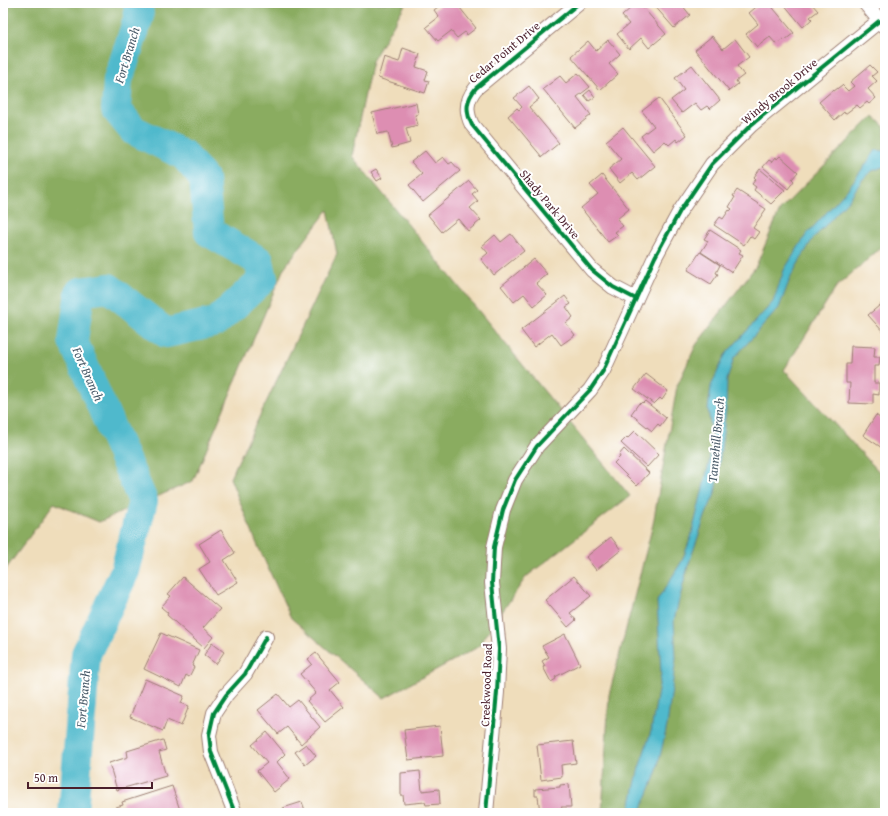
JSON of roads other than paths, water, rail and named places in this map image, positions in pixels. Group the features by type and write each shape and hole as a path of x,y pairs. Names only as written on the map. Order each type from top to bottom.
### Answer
{"street":[{"name":"Cedar Point Drive","path":"468,106 470,95 476,88 579,3"},
{"path":"865,3 882,24"},
{"name":"Windy Brook Drive","path":"504,510 515,480 537,446 590,390 603,371 655,256 680,211 712,164 751,125 882,24"},
{"name":"Shady Park Drive","path":"468,106 468,116 472,125 592,270 613,287 636,299"},
{"name":"Creekwood Road","path":"486,813 498,692 499,649 492,583 494,547 504,510"},
{"path":"235,813 211,752 209,735 214,713 226,695 245,674 266,638"}],"water":[{"name":"Tannehill Branch","path":"876,150 885,151 885,166 872,171 862,180 850,198 812,240 791,276 779,308 734,358 727,380 726,411 715,494 706,514 688,566 674,620 676,658 667,726 656,774 640,813 629,813 638,771 651,731 661,674 657,601 682,561 691,537 709,463 712,437 708,409 711,386 725,355 773,302 784,270 806,235 847,190"}],"waterway":[{"name":"Fort Branch","path":"73,813 86,654 125,571 143,501 73,341 80,292 109,288 166,333 216,322 263,279 259,261 209,232 204,179 184,155 133,130 116,109 118,80 139,16 138,3"}]}
